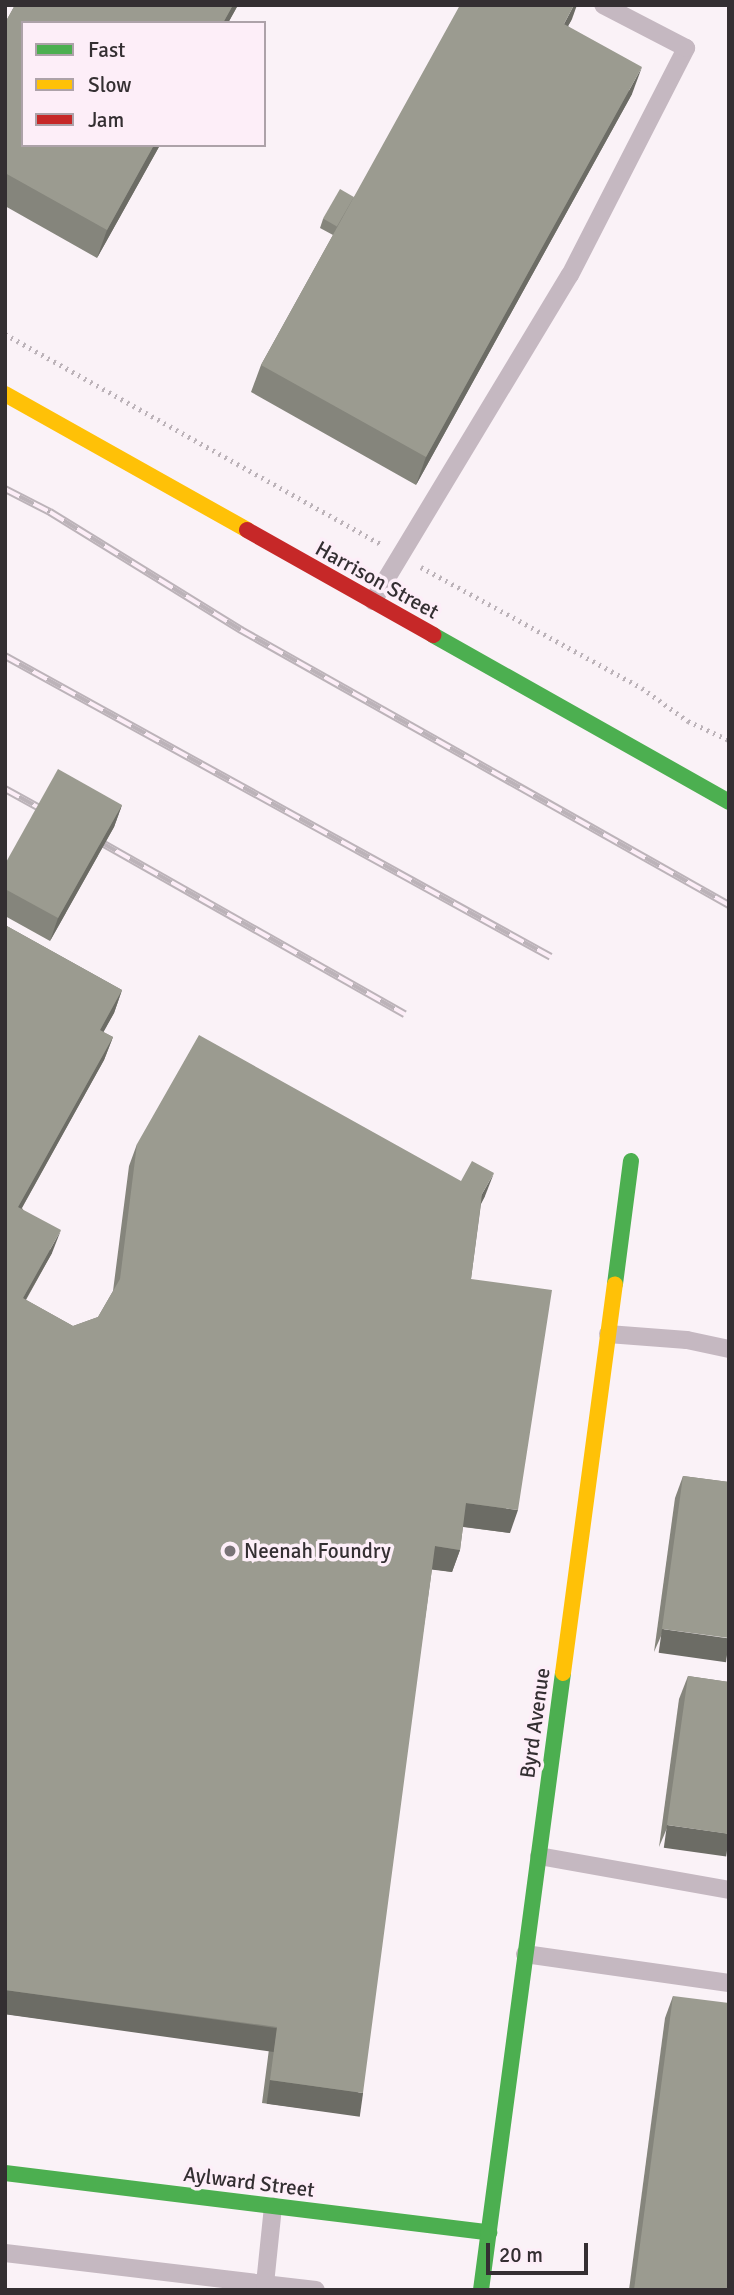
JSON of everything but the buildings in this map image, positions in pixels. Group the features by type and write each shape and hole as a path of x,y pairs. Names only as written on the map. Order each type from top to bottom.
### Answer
{"street":[{"name":"Harrison Street","path":"5,394 729,802"},
{"name":"Byrd Avenue","path":"481,2290 631,1161"},
{"name":"Aylward Street","path":"5,2173 489,2232"}],"lane":[{"path":"373,601 570,275 686,48 603,5"},
{"path":"608,1334 687,1340 729,1349"},
{"path":"539,1856 729,1889"},
{"path":"525,1954 729,1983"},
{"path":"265,2284 274,2206"},
{"path":"5,2253 316,2290"}],"path":[{"path":"5,334 400,556 642,688 688,721 729,740"}],"railway":[{"path":"5,489 50,512 241,630 729,905"},
{"path":"5,656 551,957"},
{"path":"5,789 54,816"},
{"path":"88,835 405,1014"}],"traffic: fast":[{"path":"433,635 729,802"},
{"path":"615,1284 631,1161"},
{"path":"481,2290 563,1673"},
{"path":"5,2173 489,2232"}],"traffic: slow":[{"path":"5,394 247,530"},
{"path":"563,1673 615,1284"}],"traffic: jam":[{"path":"247,530 433,635"}],"place":[{"name":"Neenah Foundry","path":"230,1551"}]}
